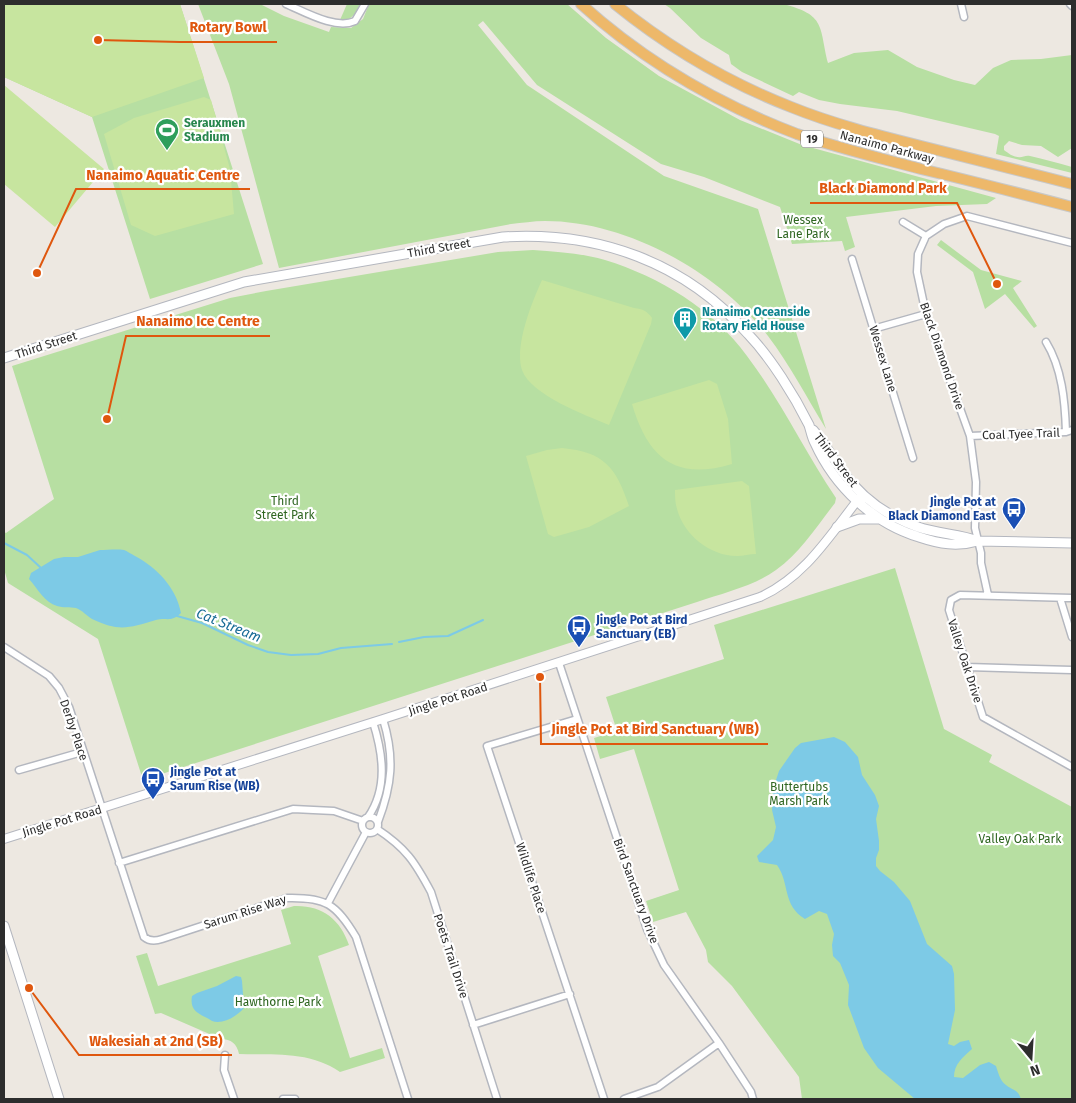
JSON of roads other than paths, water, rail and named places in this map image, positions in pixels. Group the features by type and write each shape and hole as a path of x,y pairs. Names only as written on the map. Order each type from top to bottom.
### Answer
{"highway":[{"name":"Nanaimo Parkway","path":"581,4 628,42 673,73 721,100 765,121 803,136 849,150 1072,207"},
{"name":"Nanaimo Parkway","path":"615,4 694,60 736,83 792,108 849,127 1072,184"}],"main road":[{"name":"Third Street","path":"4,358 244,282 490,239 524,236 554,237 594,243 632,254 676,274 706,294 732,317 759,346 809,426 844,473 859,498"},
{"path":"859,498 881,520"},
{"path":"859,498 910,524 978,541"},
{"path":"837,526 871,518 881,520 907,533 928,540 964,545 978,541 1072,543"},
{"path":"4,926 59,1099"}],"street":[{"path":"286,4 312,15 343,24 355,21 365,4"},
{"path":"961,4 964,17"},
{"path":"904,222 926,236 944,224 967,216 1072,243"},
{"name":"Black Diamond Drive","path":"926,236 918,254 917,272 926,314 970,436 976,482 975,528 978,541"},
{"name":"Wessex Lane","path":"852,259 913,458"},
{"path":"874,329 926,314"},
{"path":"1046,342 1054,356 1069,431"},
{"name":"Coal Tyee Trail","path":"970,436 1069,431"},
{"name":"Jingle Pot Road","path":"4,839 749,601 771,592 797,574 859,498"},
{"path":"978,541 988,596"},
{"name":"Valley Oak Drive","path":"1072,598 960,595 951,600 949,610 982,714 986,720 1072,767"},
{"path":"1060,598 1072,637"},
{"name":"Derby Place","path":"4,647 48,676 59,688 69,707 102,809"},
{"name":"Bird Sanctuary Drive","path":"559,663 647,929 664,965 719,1043 751,1092 753,1099"},
{"path":"967,667 1072,670"},
{"path":"366,832 374,832 378,826 389,786 390,743 383,719"},
{"name":"Wildlife Place","path":"577,719 487,746 604,1099"},
{"path":"366,832 362,826 376,805 381,784 380,746 373,722"},
{"path":"18,770 82,752"},
{"name":"Sarum Rise Way","path":"102,809 142,933 148,940 162,939 287,898 307,897 328,903"},
{"path":"119,863 293,809 334,811 366,819 373,817 378,826"},
{"name":"Poets Trail Drive","path":"378,826 415,863 430,892 497,1099"},
{"path":"366,832 328,903 343,916 356,937 408,1099"},
{"path":"473,1025 570,994"},
{"path":"624,1099 658,1087 719,1043"},
{"path":"225,1055 224,1070 234,1099"},
{"path":"283,1099 296,1099"}],"water":[{"path":"100,550 124,550 151,566 170,587 181,613 172,619 160,619 131,627 110,626 92,619 76,608 53,604 45,599 29,579 31,573 54,559 78,557"},
{"path":"834,737 845,742 858,757 862,775 875,795 879,806 876,819 879,850 876,866 894,882 910,901 927,944 952,966 955,1010 948,1044 954,1046 969,1040 972,1049 957,1065 954,1077 963,1078 980,1065 989,1062 996,1066 1002,1081 1016,1091 1021,1099 915,1099 878,1068 864,1048 848,1005 849,985 840,963 833,956 834,934 827,914 819,911 805,919 789,901 784,879 777,865 759,862 757,856 773,840 776,827 772,810 773,789 779,771 795,748 801,743"},
{"path":"236,976 241,977 242,981 244,1008 238,1014 225,1021 216,1022 201,1015 194,1009 192,996"}],"waterway":[{"name":"Cat Stream","path":"4,543 27,555 40,567"},
{"name":"Cat Stream","path":"177,616 202,623 248,645 268,652 291,655 318,654 341,648 392,644"},
{"name":"Cat Stream","path":"399,642 424,637 448,636 483,620"}],"place":[{"name":"Rotary Bowl","path":"98,40"},
{"name":"Serauxmen Stadium","path":"167,151"},
{"name":"Nanaimo Aquatic Centre","path":"37,273"},
{"name":"Black Diamond Park","path":"997,284"},
{"name":"Nanaimo Oceanside Rotary Field House","path":"685,340"},
{"name":"Nanaimo Ice Centre","path":"107,419"},
{"name":"Jingle Pot at Black Diamond East","path":"1014,530"},
{"name":"Jingle Pot at Bird Sanctuary (EB)","path":"579,648"},
{"name":"Jingle Pot at Bird Sanctuary (WB)","path":"540,677"},
{"name":"Jingle Pot at Sarum Rise (WB)","path":"153,800"},
{"name":"Wakesiah at 2nd (SB)","path":"29,988"}],"park label":[{"name":"Wessex Lane Park","path":"803,227"},
{"name":"Third Street Park","path":"285,508"},
{"name":"Buttertubs Marsh Park","path":"799,794"},
{"name":"Valley Oak Park","path":"1020,839"},
{"name":"Hawthorne Park","path":"278,1002"}]}
